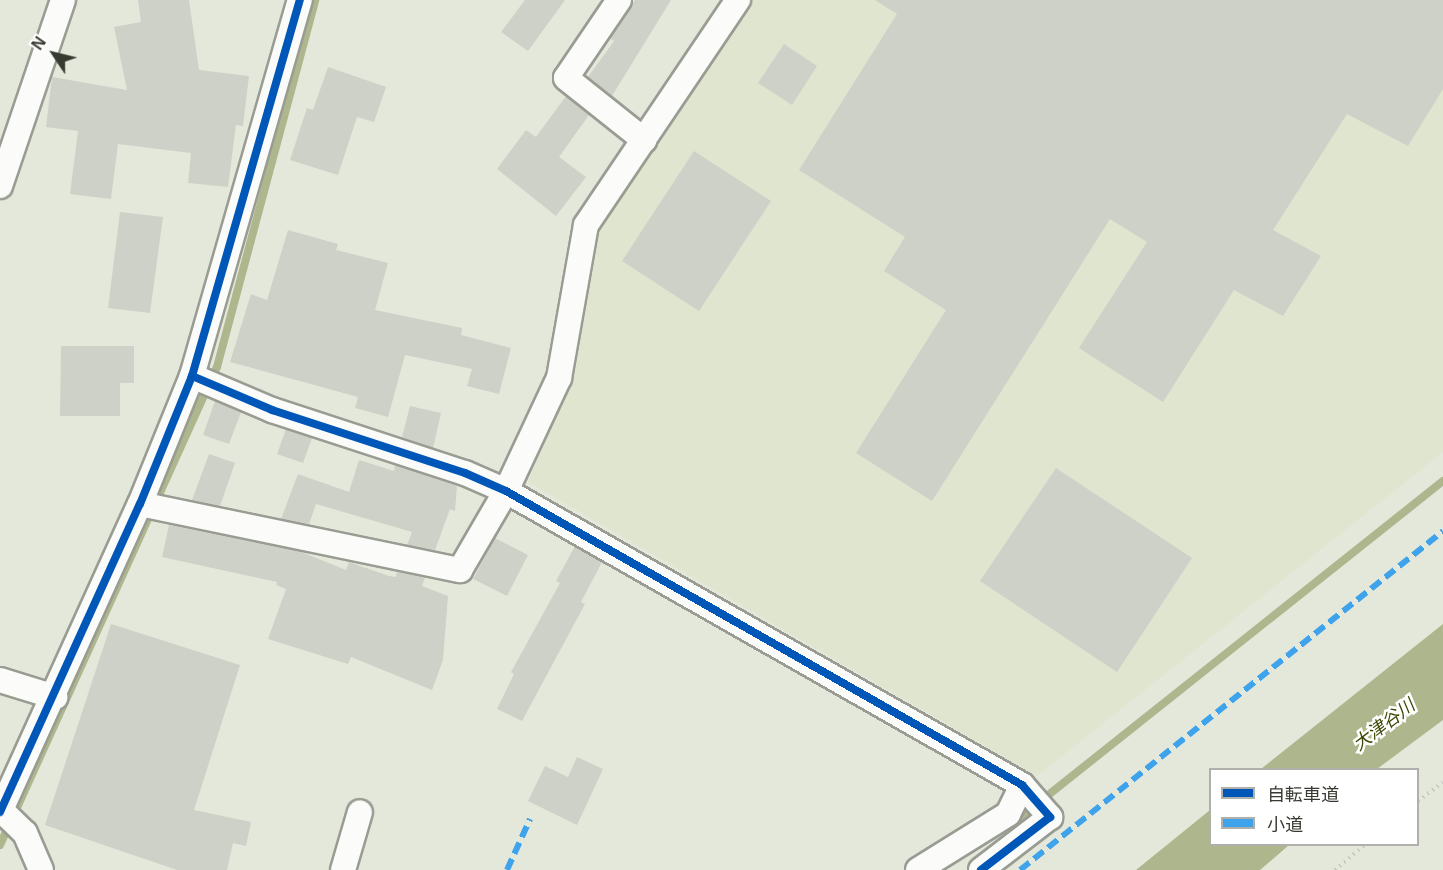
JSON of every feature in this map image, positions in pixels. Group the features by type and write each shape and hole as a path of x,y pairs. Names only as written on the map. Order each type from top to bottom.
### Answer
{"street":[{"path":"0,186 63,0"},
{"path":"41,870 25,833 0,811 55,697 140,504 192,376 300,0"},
{"path":"619,0 566,78 644,140"},
{"path":"140,504 460,570 506,491 559,378 586,225 738,0"},
{"path":"192,376 272,410 465,473 506,491 1022,785 1050,818 981,870"},
{"path":"0,680 55,697"},
{"path":"918,870 1008,814 1022,785"},
{"path":"343,870 360,812"}],"path":[{"path":"1419,800 1443,782"},
{"path":"1335,870 1364,846"}],"shaded area":[{"path":"748,0 1443,0 1443,452 1037,776 528,482 571,385 595,228"}],"water":[{"name":"大津谷川","path":"1443,624 1443,720 1378,768 1262,768"},
{"path":"1209,811 1209,846 1288,846 1260,870 1136,870"}],"building":[{"path":"138,0 189,0 199,70 249,76 243,126 236,125 228,187 188,183 191,153 118,144 111,199 70,194 78,131 46,127 52,77 127,90 114,27 141,22"},
{"path":"525,0 565,0 528,51 501,32"},
{"path":"635,0 671,0 612,96 588,77 614,41 610,38"},
{"path":"875,0 1443,0 1443,89 1408,146 1347,114 1273,230 1321,256 1283,316 1234,290 1163,402 1079,348 1147,242 1110,219 932,501 856,453 946,310 884,271 905,237 799,170 897,14"},
{"path":"784,44 817,66 792,105 758,83"},
{"path":"328,67 386,87 374,122 357,117 338,175 290,160 307,108 313,110"},
{"path":"566,96 589,115 559,157 586,177 556,216 497,169 526,130 536,137"},
{"path":"694,151 771,201 699,311 622,261"},
{"path":"120,212 163,217 150,313 108,308"},
{"path":"288,230 338,244 336,250 388,263 375,310 462,328 461,335 511,348 499,394 467,386 472,369 405,355 388,417 355,408 358,397 230,362 251,294 267,300"},
{"path":"61,346 134,346 134,383 120,383 120,416 60,416"},
{"path":"215,401 241,412 229,444 203,435"},
{"path":"410,406 441,413 433,448 402,437"},
{"path":"286,429 312,438 303,463 277,454"},
{"path":"209,454 235,463 220,506 192,500"},
{"path":"359,460 394,471 395,465 457,486 455,511 450,509 435,550 407,545 412,532 316,504 309,524 281,519 298,474 349,492"},
{"path":"1056,468 1192,558 1117,672 980,581"},
{"path":"169,525 299,551 346,570 349,562 389,576 396,577 397,572 425,577 422,586 448,596 443,660 432,690 351,657 348,664 268,639 286,589 276,585 277,582 162,557"},
{"path":"495,538 528,555 507,596 473,579"},
{"path":"575,546 602,562 581,602 585,604 522,721 497,709 514,674 511,672 560,583 556,581"},
{"path":"111,624 240,665 194,810 251,822 246,846 233,843 227,870 177,870 45,825"},
{"path":"577,757 603,769 577,825 528,801 545,766 568,777"}],"waterway":[{"path":"0,845 217,367 315,0"},
{"path":"1008,827 1443,481"}],"marked path":[{"path":"1020,870 1443,531"},
{"path":"507,870 530,819"}],"cycle path":[{"path":"0,812 140,504 192,376 300,0"},
{"path":"192,376 272,410 465,473 506,491 1022,785 1050,817 981,870"}]}
